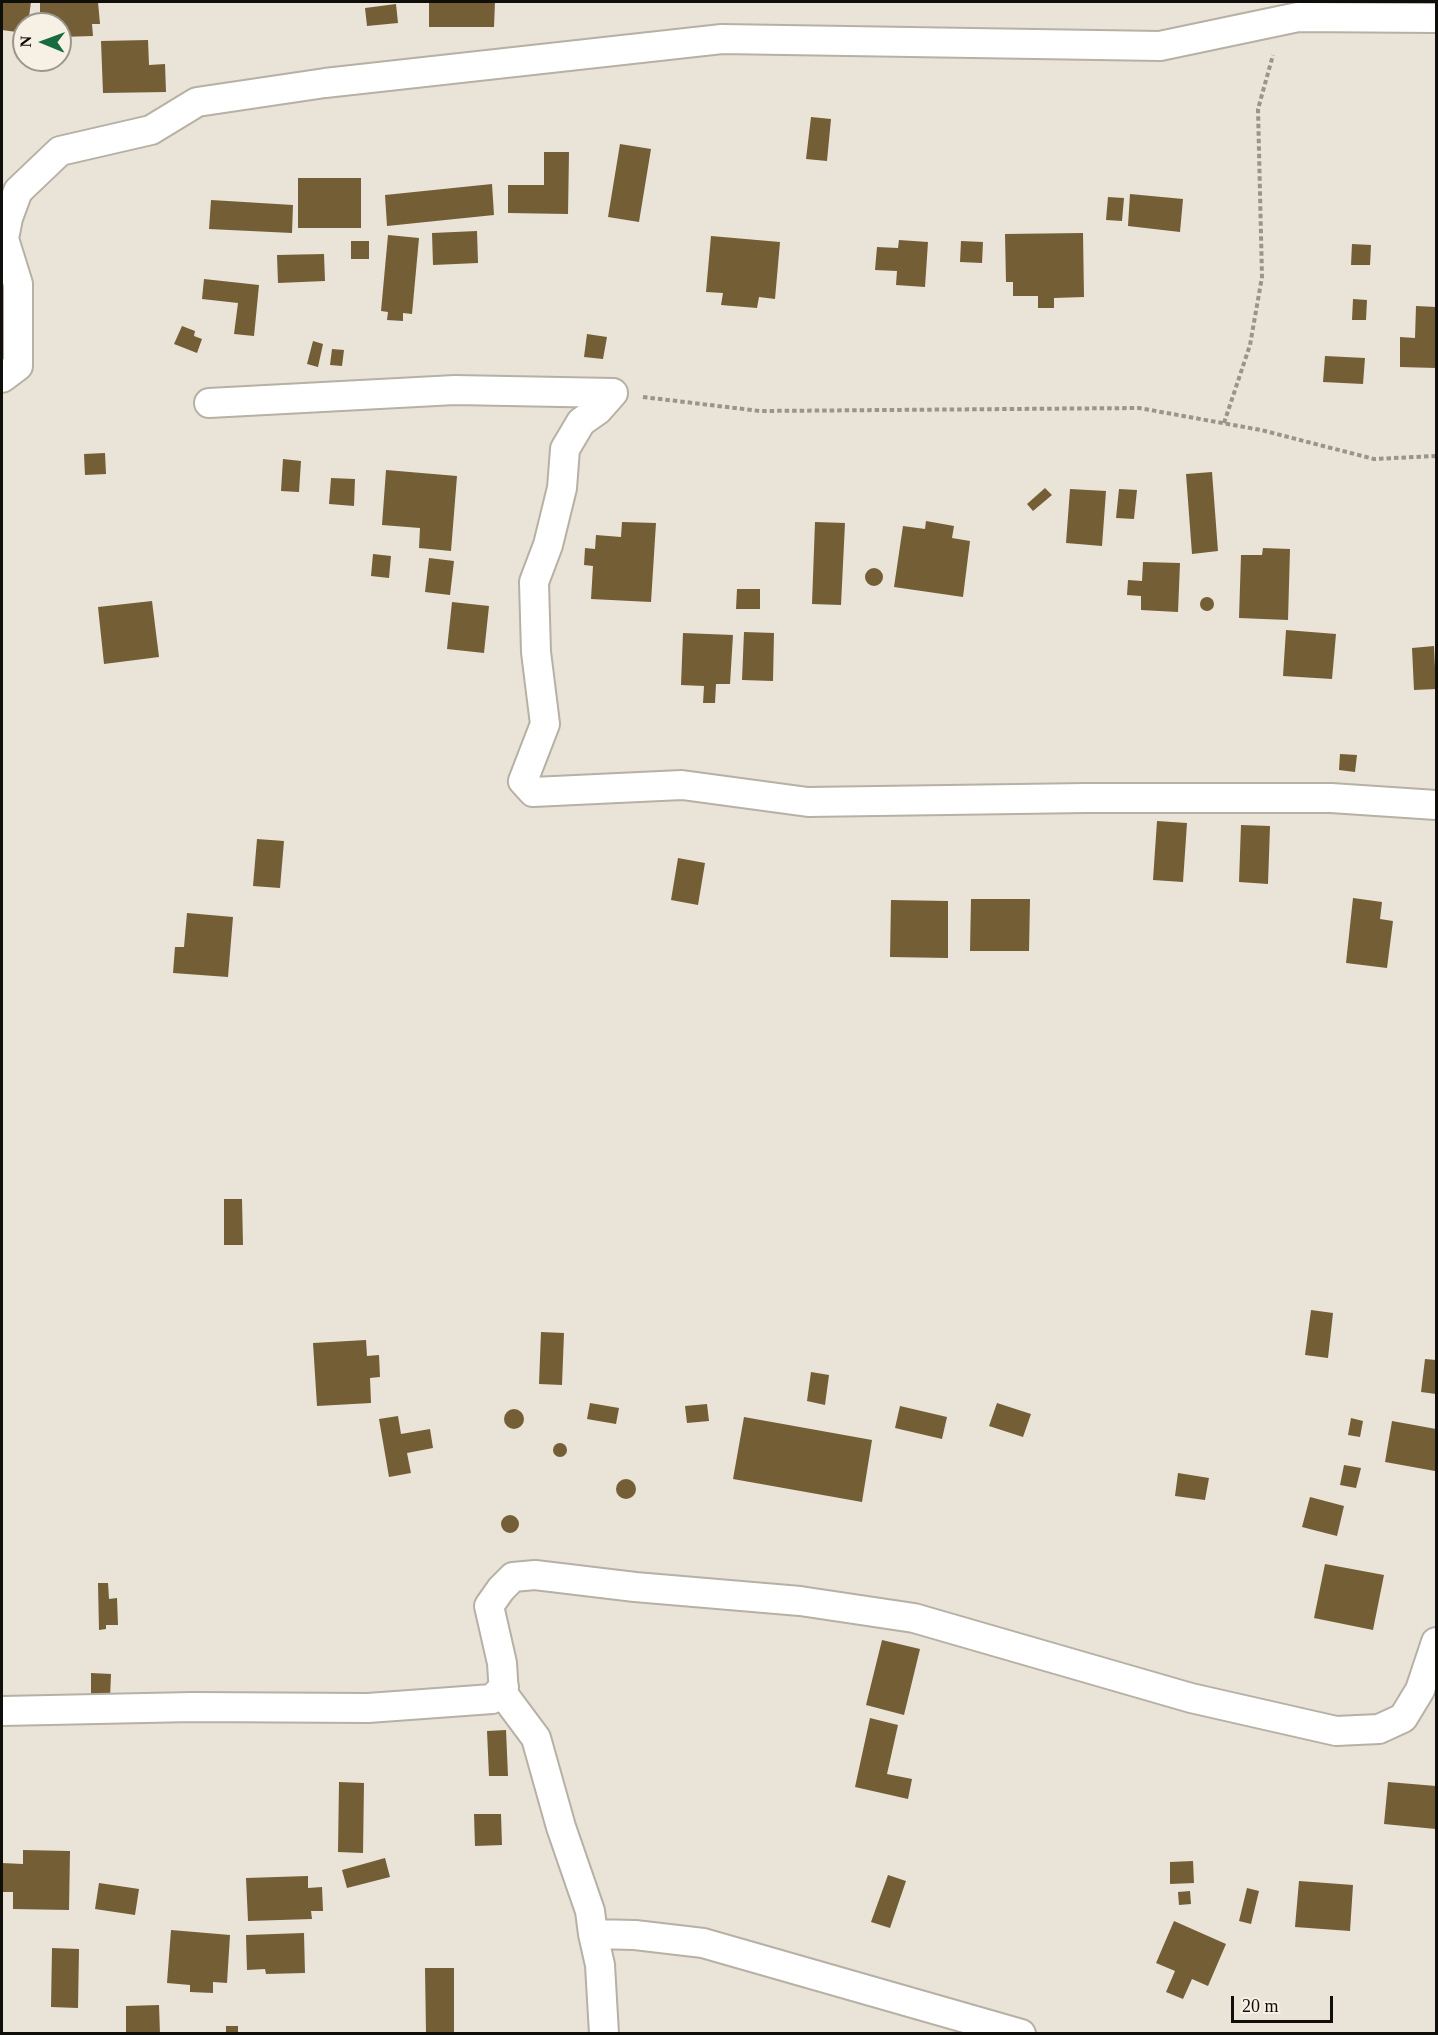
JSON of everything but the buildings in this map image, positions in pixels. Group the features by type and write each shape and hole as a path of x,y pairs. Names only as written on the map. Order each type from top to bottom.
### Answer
{"street":[{"path":"2,378 18,366 18,285 4,239 8,218 18,191 60,151 151,130 197,102 325,83 722,39 1160,46 1298,17 1437,18"},
{"path":"209,403 455,390 613,393"},
{"path":"613,393 598,410 581,422 565,449 562,488 548,545 534,582 536,652 545,723 523,781 533,792 682,785 808,802 1086,798 1331,798 1437,806"},
{"path":"604,2034 600,1965 590,1911 561,1827 536,1738 504,1695 502,1663 489,1606 513,1577 535,1575 635,1587 800,1601 914,1618 1191,1698 1336,1731 1379,1729 1403,1718 1420,1690 1437,1642"},
{"path":"2,1711 193,1707 368,1708 492,1700 504,1687"},
{"path":"593,1934 629,1935 703,1943 1022,2034"},
{"path":"600,1965 629,1935"}],"path":[{"path":"1224,423 1250,345 1262,277 1258,109 1282,20"},
{"path":"613,393 760,411 1139,408 1261,430 1374,459 1437,456"}]}
